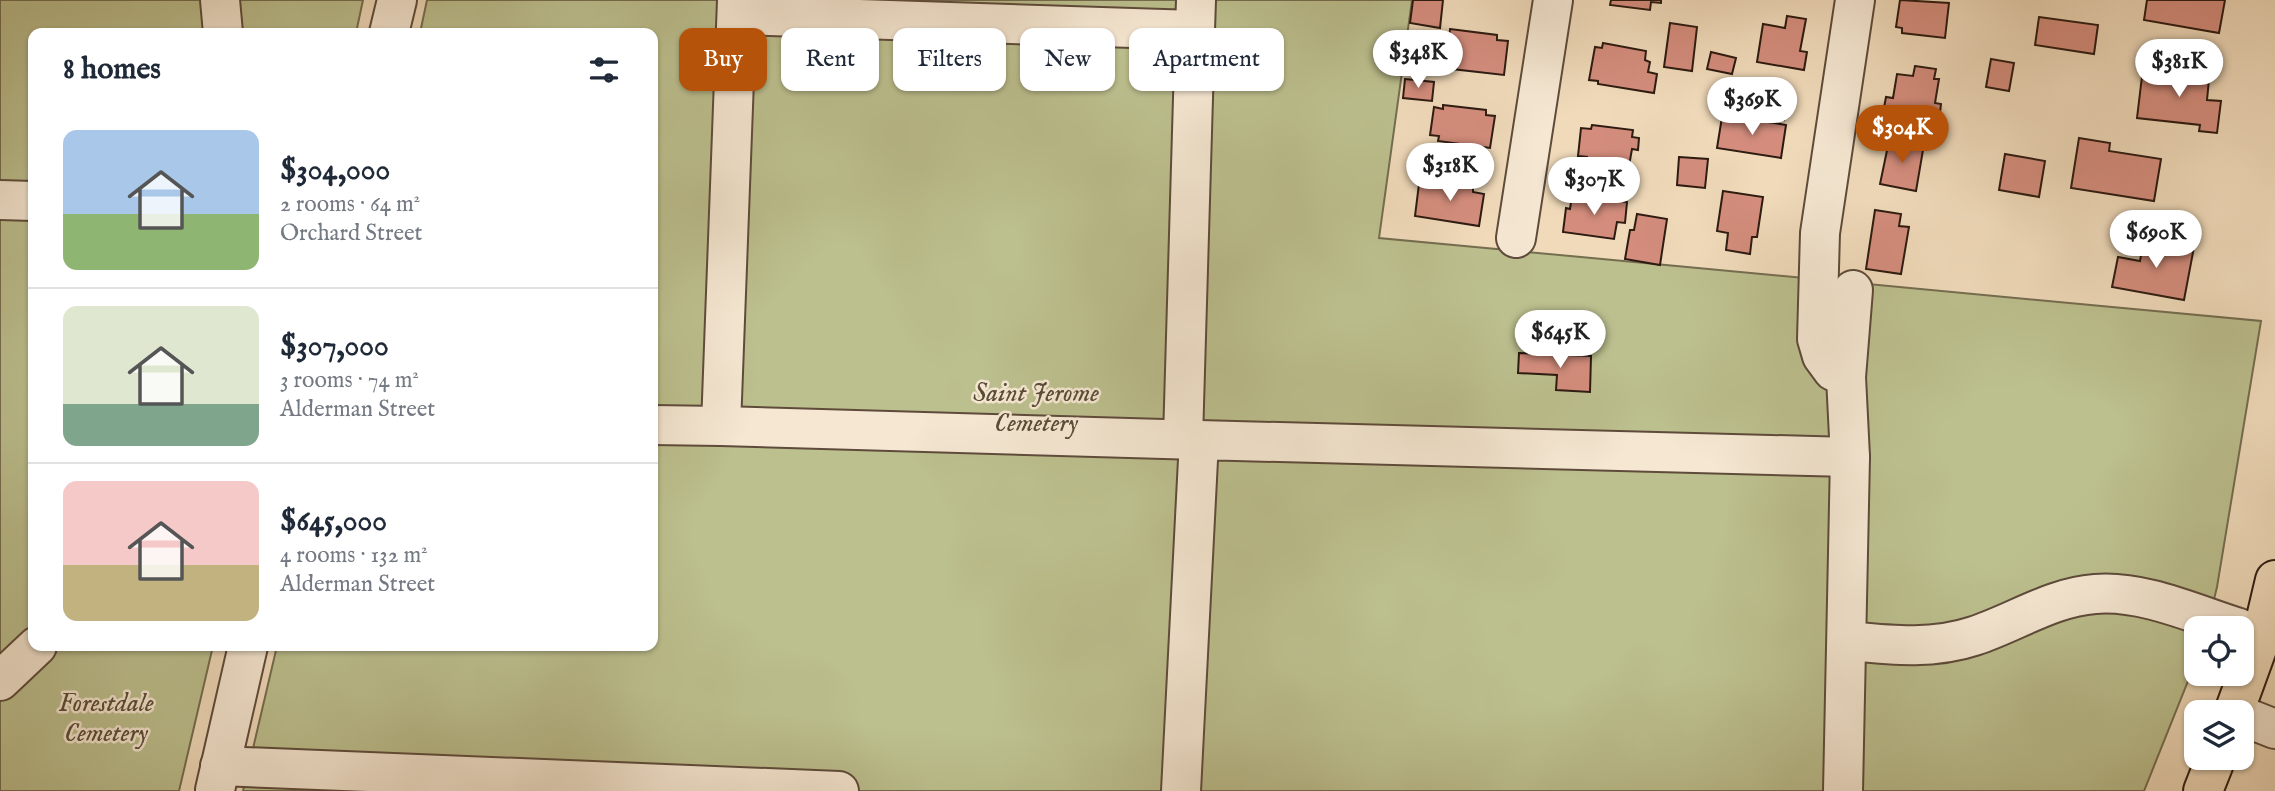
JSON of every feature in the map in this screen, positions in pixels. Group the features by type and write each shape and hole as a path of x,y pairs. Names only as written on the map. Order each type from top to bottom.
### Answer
{"main road":[{"path":"2254,620 2275,580"},
{"path":"2203,791 2211,770"}],"street":[{"path":"220,0 223,28"},
{"path":"391,28 397,0"},
{"path":"1516,239 1553,0"},
{"path":"1846,377 1833,371 1822,356 1817,339 1819,233 1855,0"},
{"path":"721,426 737,8 1196,15 1191,439 1181,791"},
{"path":"0,200 28,201"},
{"path":"1843,791 1850,457 1846,377 1853,290"},
{"path":"658,425 1850,457"},
{"path":"1847,641 1903,646 1954,642 2035,610 2094,594 2113,594 2153,601 2200,616"},
{"path":"0,681 32,651"},
{"path":"247,651 217,779 839,791"},
{"path":"2254,721 2275,729"}],"green space":[{"name":"Forestdale Cemetery","path":"0,0 363,0 357,28 28,28 28,651 212,651 179,791 0,791"},
{"name":"Saint Jerome Cemetery","path":"427,0 1412,0 1379,238 2261,321 2210,616 2184,616 2186,686 2144,791 243,791 276,651 658,651 658,28 421,28"}],"building":[{"path":"1413,0 1443,0 1440,28 1410,23"},
{"path":"1611,0 1661,0 1661,3 1651,2 1650,10 1610,5"},
{"path":"1900,0 1949,3 1945,38 1902,33 1902,28 1896,27"},
{"path":"2147,0 2225,0 2219,33 2144,20"},
{"path":"1787,16 1806,19 1800,51 1807,52 1804,70 1757,62 1763,24 1785,28"},
{"path":"2039,17 2098,25 2094,54 2035,45"},
{"path":"1670,23 1697,27 1692,71 1664,67"},
{"path":"1450,29 1497,35 1497,40 1508,41 1504,75 1452,69 1454,52 1448,51"},
{"path":"1603,43 1646,51 1645,60 1650,62 1648,72 1657,74 1654,93 1598,84 1598,81 1589,80 1595,47 1602,48"},
{"path":"1711,52 1736,58 1732,74 1707,69"},
{"path":"1991,59 2014,63 2009,91 1986,87"},
{"path":"1915,66 1936,69 1934,79 1939,79 1935,103 1941,104 1939,121 1883,113 1886,97 1893,98 1897,74 1913,76"},
{"path":"2190,66 2210,69 2207,100 2221,101 2217,133 2199,131 2200,125 2137,118 2143,68 2161,69 2160,76 2188,80"},
{"path":"1405,79 1434,82 1432,101 1403,98"},
{"path":"1760,96 1788,101 1784,120 1756,115"},
{"path":"1443,105 1486,110 1486,115 1495,116 1490,148 1438,141 1439,136 1430,135 1434,107 1443,109"},
{"path":"1722,117 1738,120 1739,117 1786,125 1781,158 1717,148"},
{"path":"1592,125 1633,130 1632,137 1639,138 1638,150 1632,149 1629,166 1587,161 1587,157 1578,156 1581,128 1591,129"},
{"path":"1890,136 1912,140 1911,148 1923,150 1916,191 1880,184"},
{"path":"2079,138 2110,143 2109,151 2161,159 2154,201 2071,188"},
{"path":"2005,154 2045,161 2039,197 1999,190"},
{"path":"1679,157 1708,159 1705,188 1677,185"},
{"path":"1433,181 1473,187 1473,192 1484,194 1479,226 1415,216 1419,184 1432,186"},
{"path":"1723,191 1763,197 1757,237 1752,237 1750,254 1726,250 1728,233 1717,231"},
{"path":"1572,195 1627,202 1625,223 1617,222 1614,239 1563,232 1566,208 1570,209"},
{"path":"1875,210 1901,214 1899,226 1909,227 1901,274 1866,269"},
{"path":"1637,214 1667,219 1660,265 1625,259 1630,230 1634,230"},
{"path":"2144,239 2194,247 2184,300 2112,287 2118,257 2140,261"},
{"path":"1519,353 1591,356 1590,392 1556,390 1557,375 1518,373"}]}
